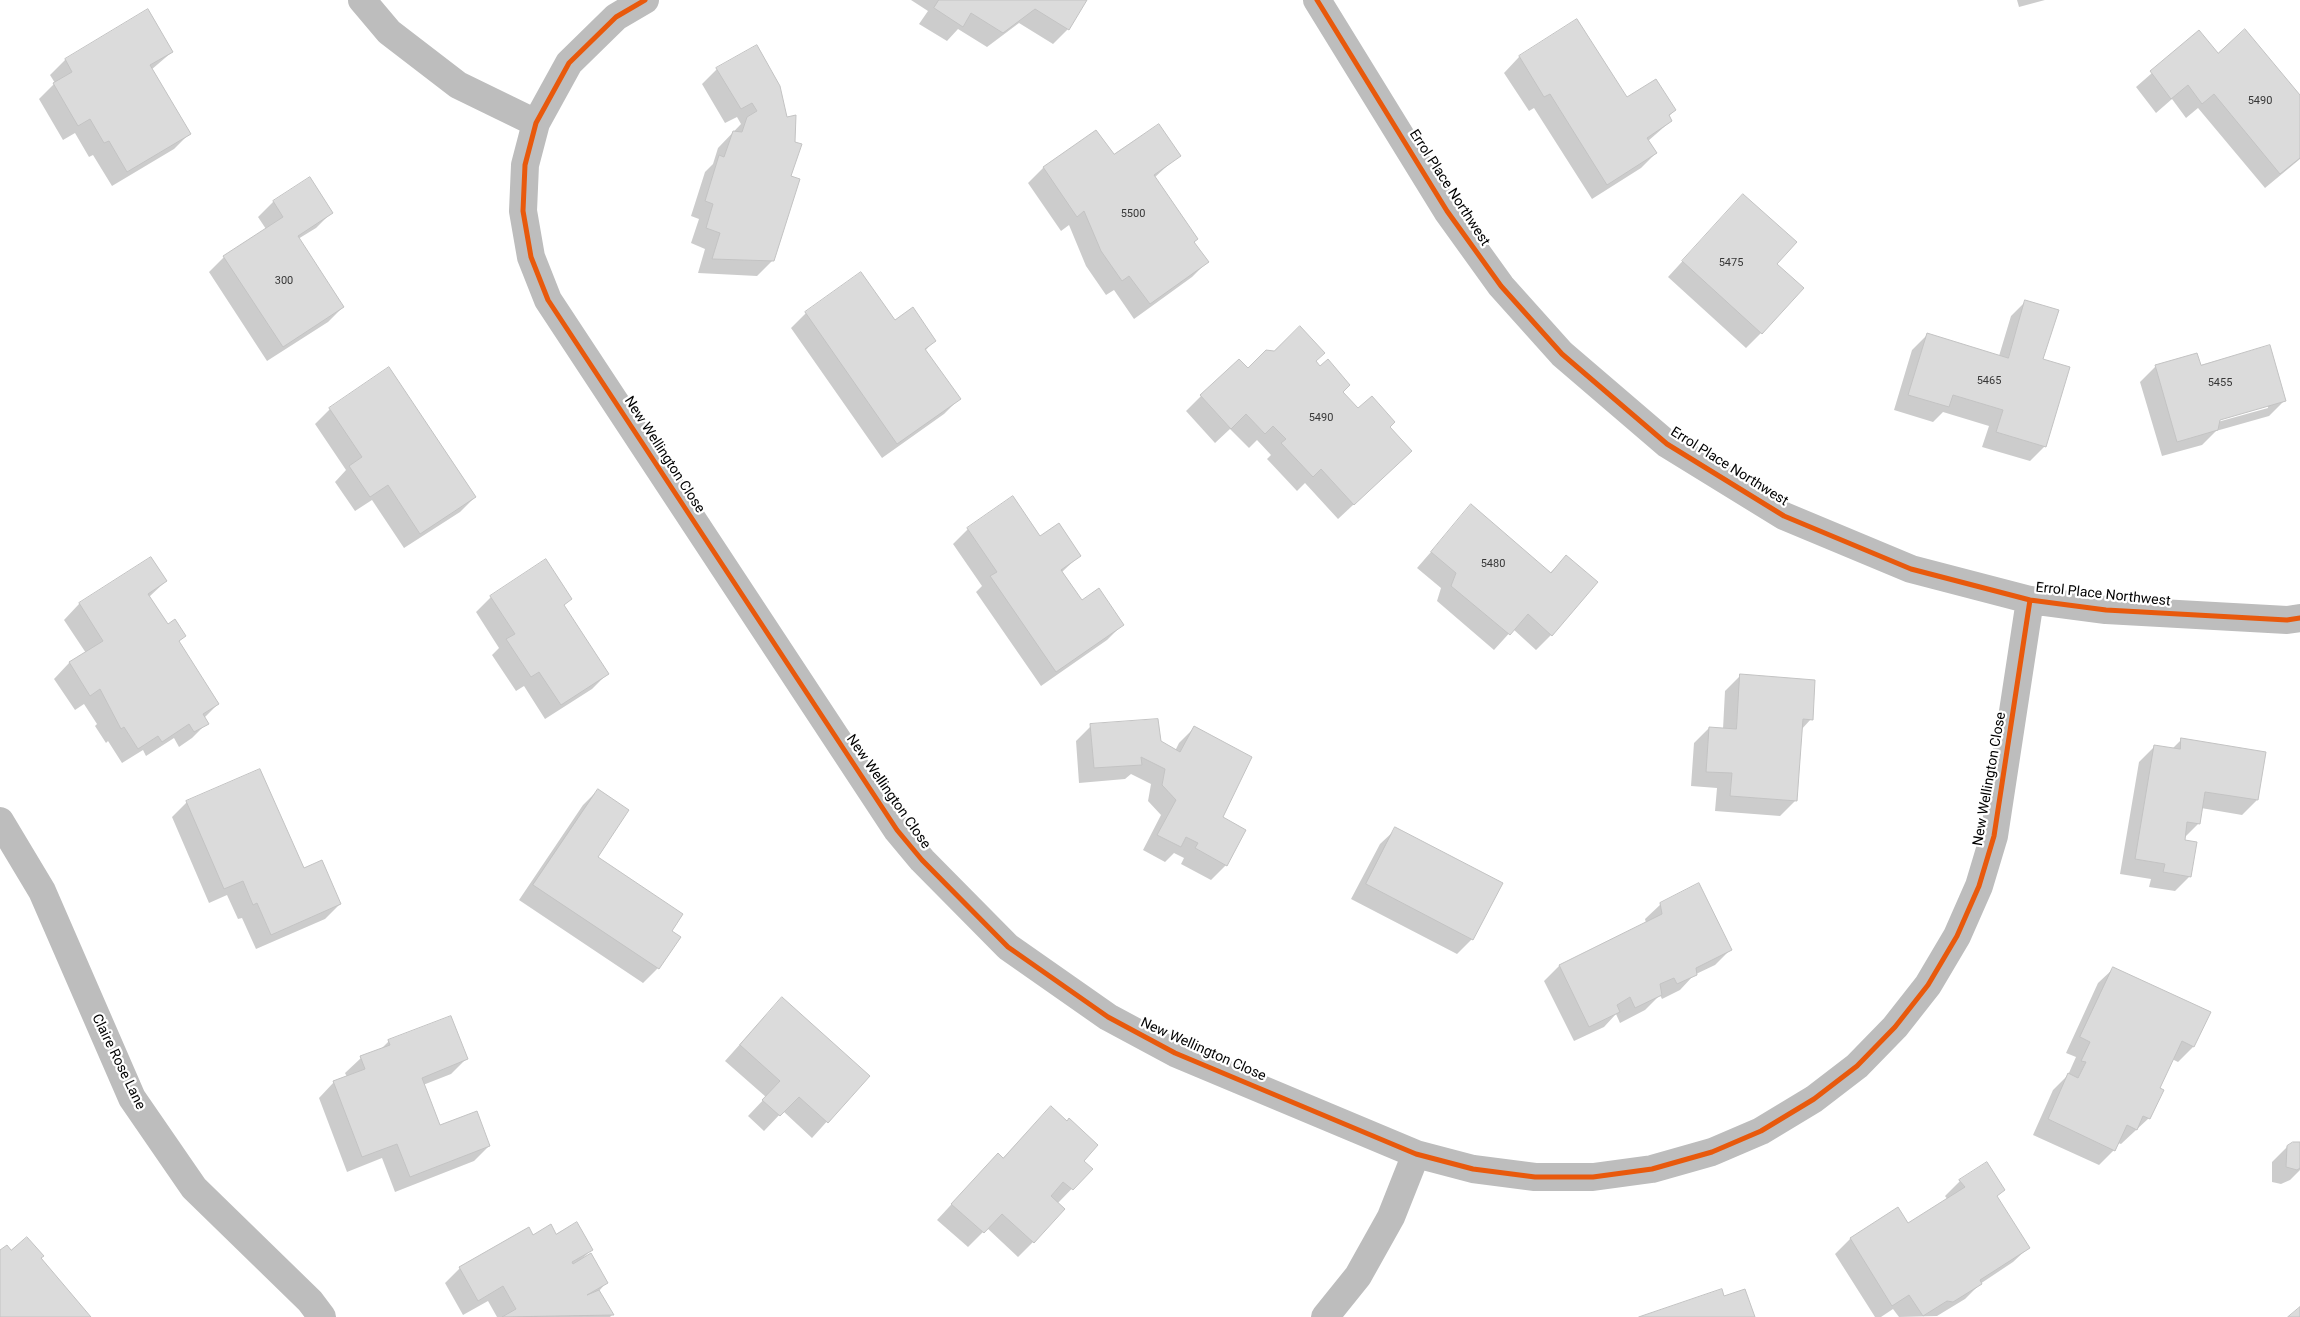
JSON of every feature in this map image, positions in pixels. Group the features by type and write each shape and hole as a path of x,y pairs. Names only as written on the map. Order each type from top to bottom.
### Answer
{"street":[{"path":"362,0 389,32 458,85 536,123"},
{"name":"New Wellington Close","path":"645,0 616,18 569,63 536,123 525,165 523,211 531,257 548,300 897,830 922,860 1008,947 1108,1017 1175,1053 1416,1154 1473,1169 1535,1177 1593,1177 1652,1169 1712,1152 1761,1131 1814,1099 1857,1066 1895,1027 1928,985 1957,936 1979,886 1994,836 2030,600"},
{"name":"Errol Place Northwest","path":"1317,0 1447,212 1501,286 1562,354 1667,444 1784,516 1911,569 2030,600 2106,610 2286,620 2300,618"},
{"name":"Claire Rose Lane","path":"0,820 42,891 132,1098 194,1188 310,1302 322,1317"},
{"path":"1325,1317 1358,1276 1391,1217 1416,1154"}],"building":[{"path":"939,0 1087,0 1069,30 1035,9 1003,33 971,13 963,27 934,8"},
{"path":"148,9 173,52 150,65 191,134 127,172 109,141 104,143 90,119 78,126 53,83 72,72 65,59"},
{"path":"1577,19 1627,97 1656,79 1676,110 1669,115 1672,121 1647,138 1657,153 1607,185 1550,94 1544,97 1519,56"},
{"path":"2245,29 2300,95 2300,158 2280,174 2214,94 2202,104 2188,85 2171,99 2150,71 2199,30 2218,53"},
{"path":"757,45 780,86 787,117 796,115 795,142 802,144 791,176 800,179 774,261 712,259 720,233 706,228 713,204 705,201 719,155 724,157 733,131 742,132 747,117 757,111 752,103 741,109 716,68"},
{"path":"1159,124 1181,156 1154,175 1198,239 1194,242 1209,262 1150,304 1129,276 1122,281 1101,251 1084,211 1077,217 1043,167 1096,130 1114,154"},
{"path":"310,177 333,213 298,236 344,307 283,347 223,256 283,217 273,201"},
{"path":"1743,194 1797,242 1777,264 1804,288 1762,334 1682,261"},
{"path":"861,272 895,320 913,307 936,341 925,349 961,399 897,444 805,312"},
{"path":"2025,300 2059,310 2043,359 2070,367 2046,447 1996,432 2003,410 1953,395 1949,407 1908,395 1927,333 2008,358"},
{"path":"1300,326 1325,353 1316,361 1320,366 1328,359 1350,385 1343,392 1358,408 1372,396 1395,422 1390,427 1412,451 1354,505 1321,469 1313,477 1281,443 1286,439 1273,426 1265,434 1246,414 1231,429 1200,395 1239,359 1248,368 1266,350 1274,351"},
{"path":"2270,345 2286,401 2220,420 2218,430 2177,442 2155,365 2197,353 2201,365"},
{"path":"389,367 476,497 420,534 388,485 370,497 349,466 362,457 329,408"},
{"path":"1013,496 1040,536 1059,523 1081,556 1061,570 1082,600 1099,588 1124,625 1056,672 990,576 997,572 967,528"},
{"path":"1471,504 1551,573 1566,555 1598,582 1552,636 1528,614 1510,635 1451,586 1456,573 1431,552"},
{"path":"151,557 167,581 148,594 168,624 175,619 186,636 179,641 219,704 203,714 209,724 194,732 189,724 162,742 158,736 138,749 124,727 121,729 100,689 90,696 69,662 103,641 79,603"},
{"path":"546,559 572,599 564,605 609,674 561,705 539,672 531,677 506,639 515,634 490,596"},
{"path":"1740,674 1815,680 1813,720 1803,719 1797,801 1730,796 1732,773 1706,772 1709,727 1736,729"},
{"path":"1158,719 1161,741 1180,752 1194,726 1252,757 1223,817 1246,830 1227,866 1195,848 1198,843 1186,837 1181,847 1157,835 1176,800 1162,785 1165,769 1141,757 1142,765 1094,768 1090,724"},
{"path":"2181,738 2266,752 2258,800 2205,792 2200,824 2187,822 2185,840 2197,842 2191,877 2163,872 2165,864 2135,859 2154,745 2180,749"},
{"path":"260,769 304,868 322,860 341,904 271,935 257,903 253,905 243,881 224,889 186,801"},
{"path":"598,789 629,810 598,857 683,914 672,931 681,937 659,969 533,885"},
{"path":"1395,827 1503,883 1473,940 1366,884"},
{"path":"1699,883 1732,950 1696,968 1697,975 1677,984 1674,978 1660,984 1662,995 1635,1008 1630,997 1617,1005 1620,1012 1589,1027 1559,965 1662,914 1660,903"},
{"path":"2113,967 2211,1012 2194,1047 2182,1041 2160,1088 2164,1090 2150,1119 2143,1116 2137,1130 2127,1125 2115,1151 2048,1119 2068,1073 2078,1078 2086,1062 2081,1061 2090,1042 2080,1037"},
{"path":"782,997 870,1076 828,1123 799,1097 780,1116 762,1100 780,1081 740,1045"},
{"path":"451,1016 468,1059 422,1078 440,1125 477,1111 490,1146 410,1177 397,1144 362,1157 333,1081 365,1069 360,1056 390,1045 388,1040"},
{"path":"1051,1106 1067,1121 1069,1118 1098,1145 1084,1161 1093,1169 1073,1190 1063,1182 1051,1196 1065,1209 1034,1243 1002,1214 984,1233 951,1204 998,1153 1003,1158"},
{"path":"2293,1142 2300,1142 2300,1168 2297,1170 2286,1167 2287,1146"},
{"path":"1987,1162 2005,1190 1997,1196 2030,1248 1980,1280 1982,1284 1953,1302 1947,1301 1923,1316 1909,1295 1892,1306 1850,1238 1898,1207 1908,1223 1965,1187 1959,1180"},
{"path":"577,1222 593,1250 572,1262 573,1264 591,1253 608,1283 587,1295 599,1290 614,1315 502,1317 516,1309 503,1286 478,1301 459,1267 529,1227 533,1235 551,1224 556,1234"},
{"path":"27,1237 44,1256 41,1258 91,1317 0,1317 0,1250 7,1245 11,1250"},
{"path":"1722,1289 1724,1296 1745,1289 1755,1317 1639,1317"},
{"path":"2300,1307 2300,1317 2288,1317"}],"cycle path":[{"path":"645,0 616,17 569,63 536,123 525,165 523,211 531,257 548,300 897,830 922,860 1008,947 1108,1017 1175,1053 1416,1154 1473,1169 1535,1177 1593,1177 1652,1169 1712,1152 1761,1131 1814,1099 1857,1066 1895,1027 1928,985 1957,936 1979,886 1994,836 2030,600"},
{"path":"1317,0 1447,211 1501,286 1562,354 1667,444 1784,516 1911,569 2030,600 2106,610 2287,620 2300,618"}]}
